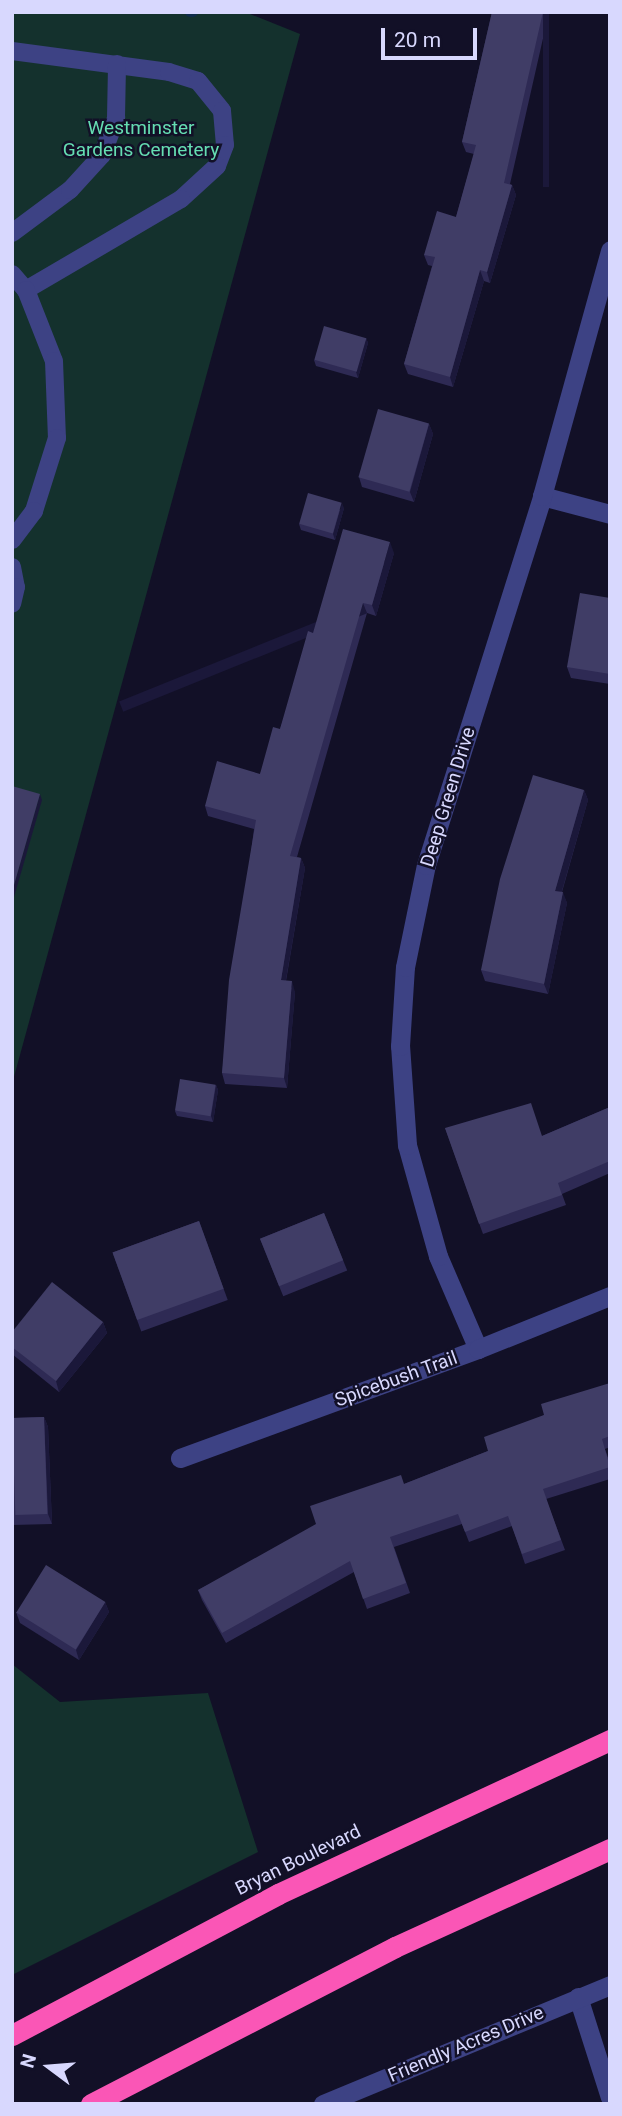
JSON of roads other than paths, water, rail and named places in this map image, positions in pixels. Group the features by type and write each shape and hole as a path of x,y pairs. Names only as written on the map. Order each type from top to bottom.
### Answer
{"highway":[{"name":"Bryan Boulevard","path":"12,2035 278,1894 610,1740"},
{"path":"91,2104 383,1953 610,1849"}],"street":[{"name":"Deep Green Drive","path":"478,1349 438,1256 407,1145 400,1046 405,967 426,864 542,496 610,250"},
{"path":"542,496 610,514"},
{"name":"Spicebush Trail","path":"180,1458 478,1349 610,1296"},
{"name":"Friendly Acres Drive","path":"323,2104 610,1985"},
{"path":"578,1997 610,2097"}],"lane":[{"path":"12,51 169,72 204,87 222,111 225,145 217,166 181,198 26,290"},
{"path":"12,233 70,190 102,155 116,118 117,64"},
{"path":"12,274 26,290 54,361 57,438 34,511 12,540"},
{"path":"12,567 16,587 12,604"}],"park label":[{"name":"Westminster Gardens Cemetery","path":"141,139"}]}
